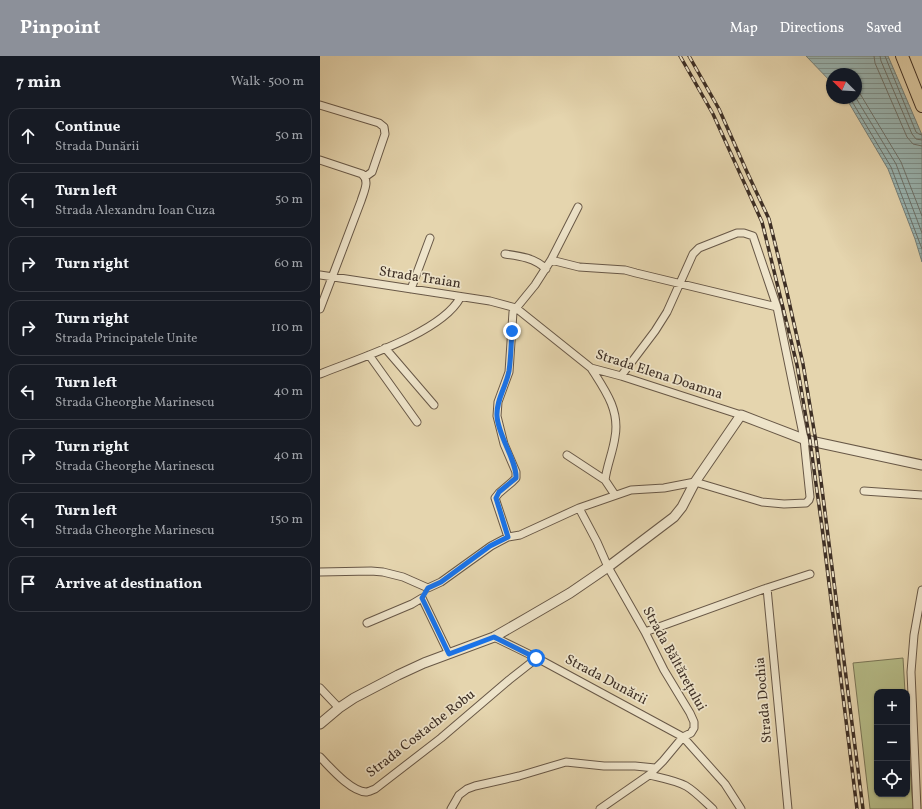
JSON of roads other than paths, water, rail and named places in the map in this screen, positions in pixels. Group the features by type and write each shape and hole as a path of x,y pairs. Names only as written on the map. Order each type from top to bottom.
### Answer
{"highway":[{"path":"902,56 922,106"}],"street":[{"path":"908,56 922,90"},
{"path":"320,105 379,123 384,127 385,134 372,172 365,177"},
{"path":"320,160 357,171 365,177 366,183 320,309"},
{"path":"508,537 496,498 499,492 516,478 516,472 504,444 497,416 498,402 509,372 512,316 513,312 546,269 578,207"},
{"path":"367,623 412,604 422,598 428,588 441,582 490,546 508,537 520,535 533,530 579,508 631,490 664,488 695,482 762,502 784,504 801,503 809,500 810,497 804,439 777,307 753,236 738,233 699,248 694,254 661,322 621,376"},
{"path":"411,289 430,238"},
{"path":"505,254 524,257 540,263 546,269"},
{"path":"551,260 579,267 624,270 680,282 777,307"},
{"name":"Strada Traian","path":"320,276 411,289 460,298 490,301 516,308"},
{"path":"320,374 369,355 430,327 456,306 460,298"},
{"name":"Strada Elena Doamna","path":"516,308 591,368 621,376 741,415"},
{"path":"385,348 434,405"},
{"path":"369,355 417,422"},
{"path":"591,368 609,396 615,412 615,437 604,480"},
{"path":"320,724 354,698 398,675 494,637 570,593 608,567 674,517 682,507 695,482 741,415 804,439 922,465"},
{"path":"567,455 604,480 615,495"},
{"path":"864,491 922,495"},
{"name":"Strada Băltărețului","path":"579,508 608,567 694,722 694,728 691,733 683,737 648,775 600,809"},
{"path":"320,572 383,572 428,588"},
{"path":"645,632 766,588 810,574"},
{"name":"Strada Dochia","path":"766,588 788,809"},
{"path":"917,809 911,672 914,635 922,590"},
{"path":"422,598 449,654"},
{"name":"Strada Dunării","path":"494,637 683,737"},
{"name":"Strada Costache Robu","path":"320,757 344,781 359,790 367,792 375,789 441,738 536,658"},
{"path":"320,688 339,708"},
{"path":"683,737 725,784 741,809"},
{"path":"451,809 459,795 467,789 566,762 604,766 635,766 655,768"},
{"path":"648,775 685,786 698,795 713,809"}],"water":[{"path":"806,56 888,56 922,135 922,262 915,239 888,169 850,104 862,104 862,68 826,68 826,77"}],"railway":[{"path":"680,56 713,114 762,222 797,365 810,441 822,527 857,809"},
{"path":"689,56 719,109 769,219 786,288 803,364 816,442 863,809"}]}
